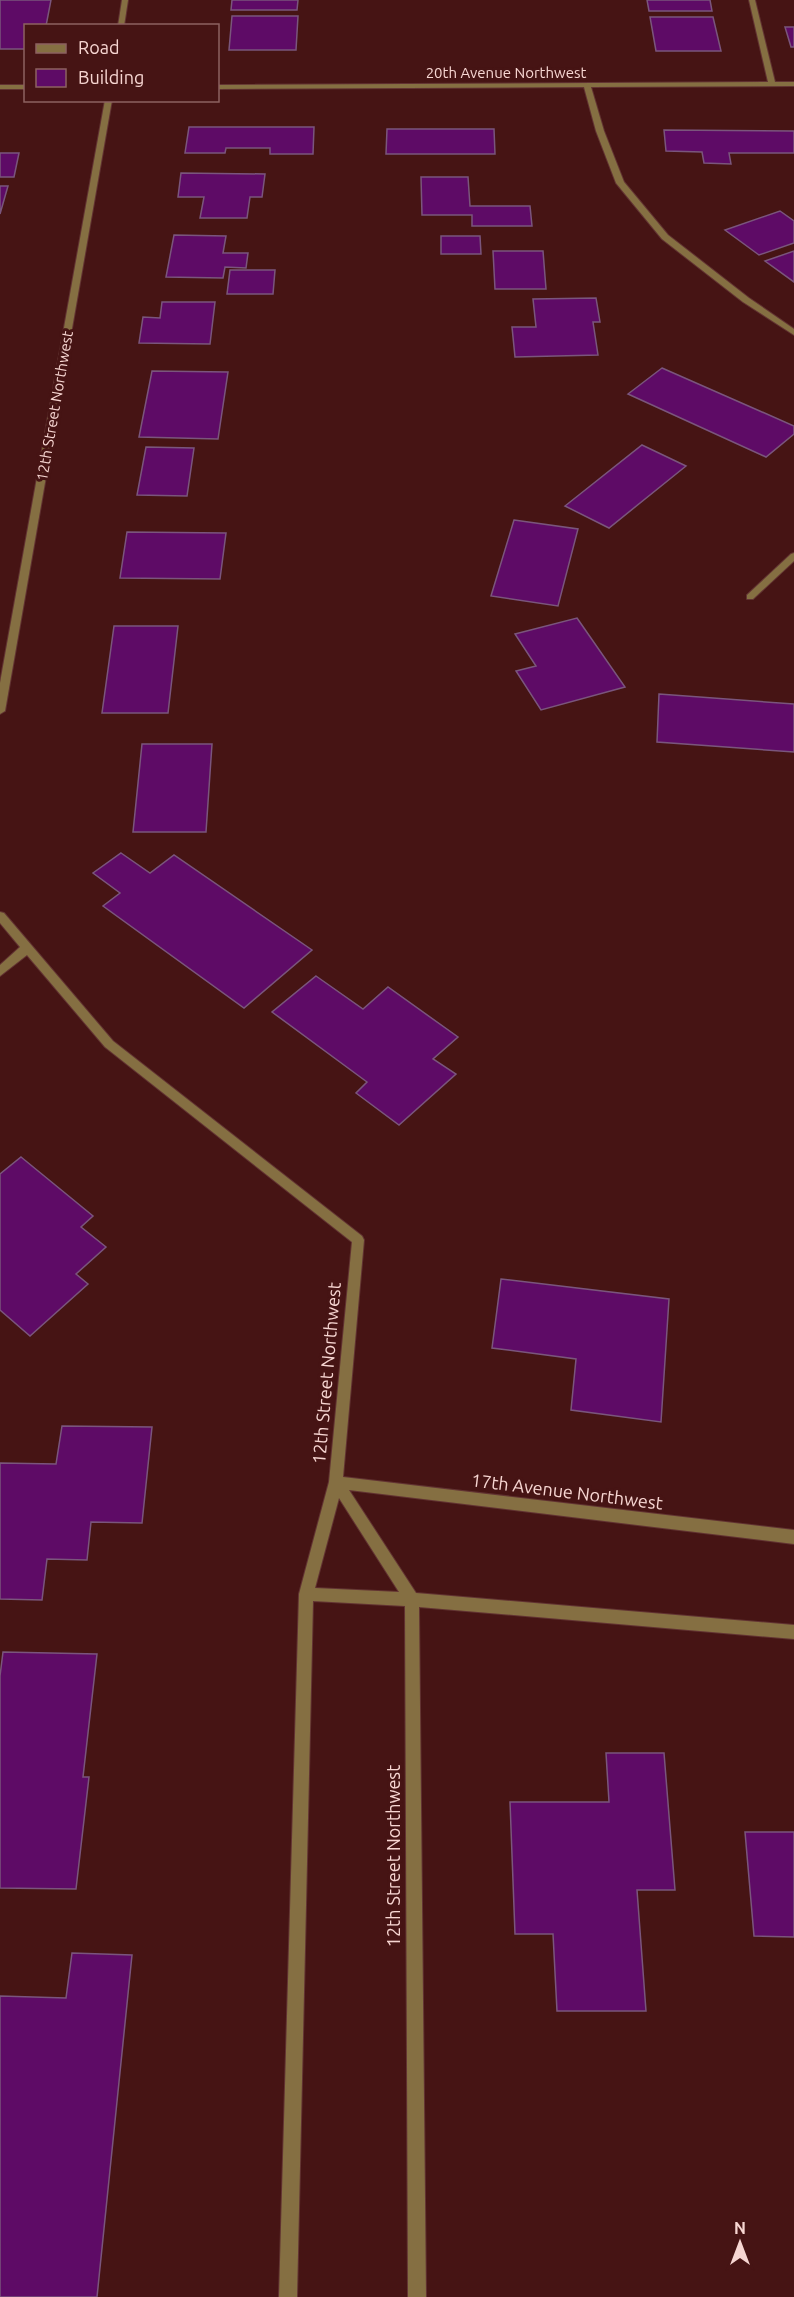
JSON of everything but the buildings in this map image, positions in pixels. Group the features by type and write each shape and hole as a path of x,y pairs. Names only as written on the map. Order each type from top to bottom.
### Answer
{"street":[{"path":"121,24 125,0"},
{"path":"752,0 772,84"},
{"name":"20th Avenue Northwest","path":"219,87 794,84"},
{"path":"587,86 600,131 620,183 665,237 746,300 794,333"},
{"path":"0,87 24,87"},
{"name":"12th Street Northwest","path":"0,711 109,102"},
{"path":"750,597 794,556"},
{"name":"12th Street Northwest","path":"0,916 109,1044 358,1240 336,1482 412,1600 417,2297"},
{"path":"0,972 27,948"},
{"path":"288,2297 306,1594 336,1482"},
{"name":"17th Avenue Northwest","path":"336,1482 794,1537"},
{"path":"306,1594 412,1600 794,1632"}]}
